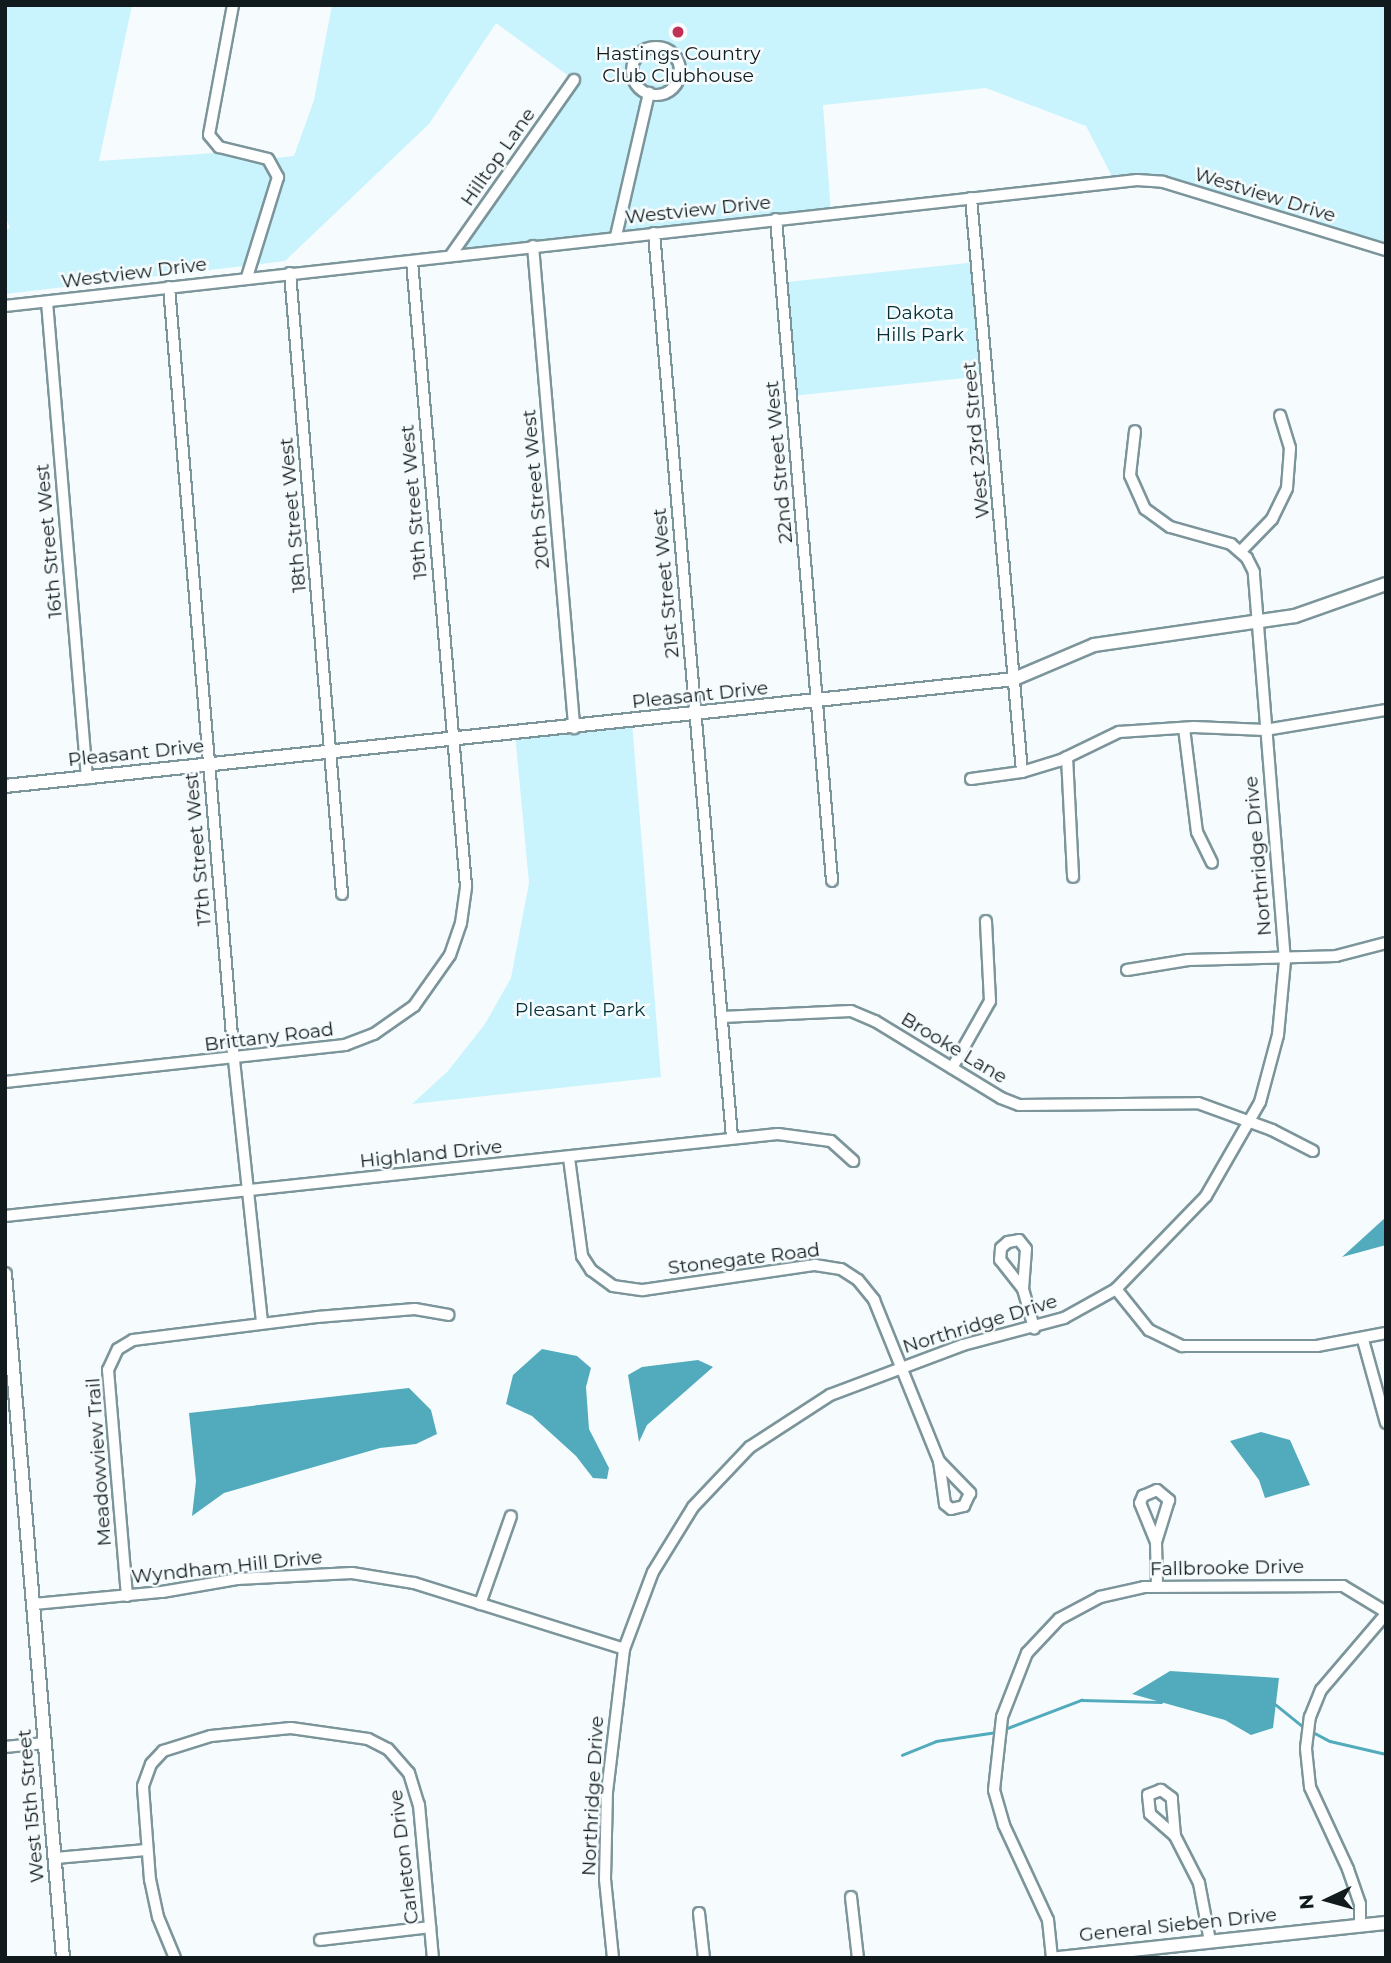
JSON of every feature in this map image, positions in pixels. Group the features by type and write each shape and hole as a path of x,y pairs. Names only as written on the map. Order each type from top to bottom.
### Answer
{"street":[{"path":"233,5 209,135 219,147 268,159 278,177 247,277"},
{"path":"661,47 677,59 679,76 671,89 649,93 635,82 633,66 641,52 661,47"},
{"name":"Hilltop Lane","path":"451,255 574,80"},
{"path":"616,236 649,93"},
{"name":"Westview Drive","path":"5,306 1118,181 1163,182 1386,250"},
{"name":"West 23rd Street","path":"971,198 1022,772"},
{"name":"22nd Street West","path":"776,219 832,881"},
{"name":"21st Street West","path":"654,233 733,1138"},
{"name":"20th Street West","path":"533,246 574,728"},
{"name":"19th Street West","path":"412,261 452,740"},
{"name":"18th Street West","path":"290,274 342,894"},
{"name":"17th Street West","path":"169,287 234,1060 262,1323"},
{"name":"16th Street West","path":"47,302 87,778"},
{"path":"1135,432 1130,475 1145,509 1170,527 1226,541 1241,551 1272,519 1287,488 1290,448 1280,415"},
{"name":"Northridge Drive","path":"613,1958 606,1879 607,1792 624,1649 640,1600 663,1554 693,1507 730,1466 772,1430 818,1401 899,1367 963,1345 1034,1328 1076,1313 1116,1289 1193,1212 1252,1122 1278,1038 1285,961 1254,572 1241,551"},
{"name":"Pleasant Drive","path":"5,786 817,703 1014,679 1094,645 1295,616 1386,584"},
{"path":"971,779 1022,772 1067,757 1119,732 1184,727 1265,730 1354,719 1386,710"},
{"path":"1184,727 1197,832 1212,863"},
{"name":"Brittany Road","path":"5,1082 323,1050 374,1034 414,1006 441,972 461,923 466,886 452,740"},
{"path":"1067,757 1073,877"},
{"path":"952,1068 990,1001 986,921"},
{"path":"1127,970 1188,960 1285,961 1346,954 1386,943"},
{"name":"Brooke Lane","path":"722,1017 851,1011 875,1021 1019,1105 1198,1103 1252,1122 1312,1152"},
{"name":"Highland Drive","path":"5,1216 778,1134 831,1141 853,1161"},
{"name":"Stonegate Road","path":"569,1158 576,1222 586,1263 605,1282 626,1290 816,1265 845,1271 872,1296 939,1461"},
{"path":"1023,1289 1000,1260 1001,1248 1007,1242 1018,1240 1026,1249 1023,1289 1034,1328"},
{"name":"West 15th Street","path":"5,1274 8,1344 34,1604 64,1958"},
{"path":"1116,1289 1149,1330 1182,1346 1302,1347 1363,1339 1386,1333"},
{"name":"Meadowview Trail","path":"127,1596 108,1370 118,1349 133,1340 262,1323 415,1309 448,1315"},
{"path":"1363,1339 1386,1423"},
{"path":"939,1461 970,1493 964,1506 951,1509 945,1504 939,1461"},
{"path":"1156,1542 1140,1503 1143,1496 1157,1490 1168,1500 1156,1542 1157,1587"},
{"path":"480,1604 511,1516"},
{"name":"Wyndham Hill Drive","path":"34,1604 127,1596 217,1582 344,1573 399,1580 624,1649"},
{"name":"Fallbrooke Drive","path":"1052,1958 1048,1920 1004,1825 994,1790 993,1764 1007,1698 1027,1653 1059,1619 1100,1597 1157,1587 1343,1586 1386,1613"},
{"path":"1360,1925 1360,1904 1348,1869 1310,1787 1306,1748 1310,1717 1321,1690 1381,1628 1386,1613"},
{"name":"Carleton Drive","path":"175,1958 152,1898 143,1786 151,1764 163,1751 241,1731 305,1728 356,1735 388,1749 412,1778 419,1805 433,1958"},
{"path":"5,1747 45,1743"},
{"path":"1175,1836 1150,1814 1148,1795 1161,1790 1172,1798 1175,1836 1202,1891 1210,1941"},
{"path":"55,1858 147,1850"},
{"path":"851,1897 858,1958"},
{"path":"699,1913 704,1958"},
{"name":"General Sieben Drive","path":"1058,1958 1386,1923"},
{"path":"320,1940 430,1927"}],"green space":[{"path":"5,5 132,5 99,161 215,153 219,147 268,159 294,156 314,100 332,5 1386,5 1386,250 1163,182 1115,182 1086,126 986,88 823,105 831,213 451,255 574,80 496,23 429,124 285,261 5,294 5,230 10,228 5,216"},
{"name":"Dakota Hills Park","path":"977,262 989,375 792,396 780,283"},
{"name":"Pleasant Park","path":"632,722 661,1077 412,1104 448,1071 485,1024 511,978 529,883 515,734"}],"water":[{"path":"1386,1217 1386,1245 1342,1257"},
{"path":"542,1349 577,1356 591,1368 586,1387 589,1429 609,1468 607,1479 593,1478 576,1456 532,1416 506,1404 513,1375"},
{"path":"698,1360 713,1367 647,1425 639,1442 628,1375 642,1367"},
{"path":"409,1388 431,1410 437,1434 416,1444 380,1448 224,1493 192,1516 196,1481 189,1413"},
{"path":"1261,1432 1290,1440 1310,1485 1265,1498 1259,1480 1230,1441"},
{"path":"1170,1671 1279,1678 1273,1728 1251,1735 1225,1720 1132,1694"}],"waterway":[{"path":"1002,1730 1081,1700 1161,1702"},
{"path":"1275,1704 1305,1728"},
{"path":"1311,1731 1330,1741 1386,1754"},
{"path":"902,1755 936,1741 996,1732"}],"place":[{"name":"Hastings Country Club Clubhouse","path":"678,32"}]}
